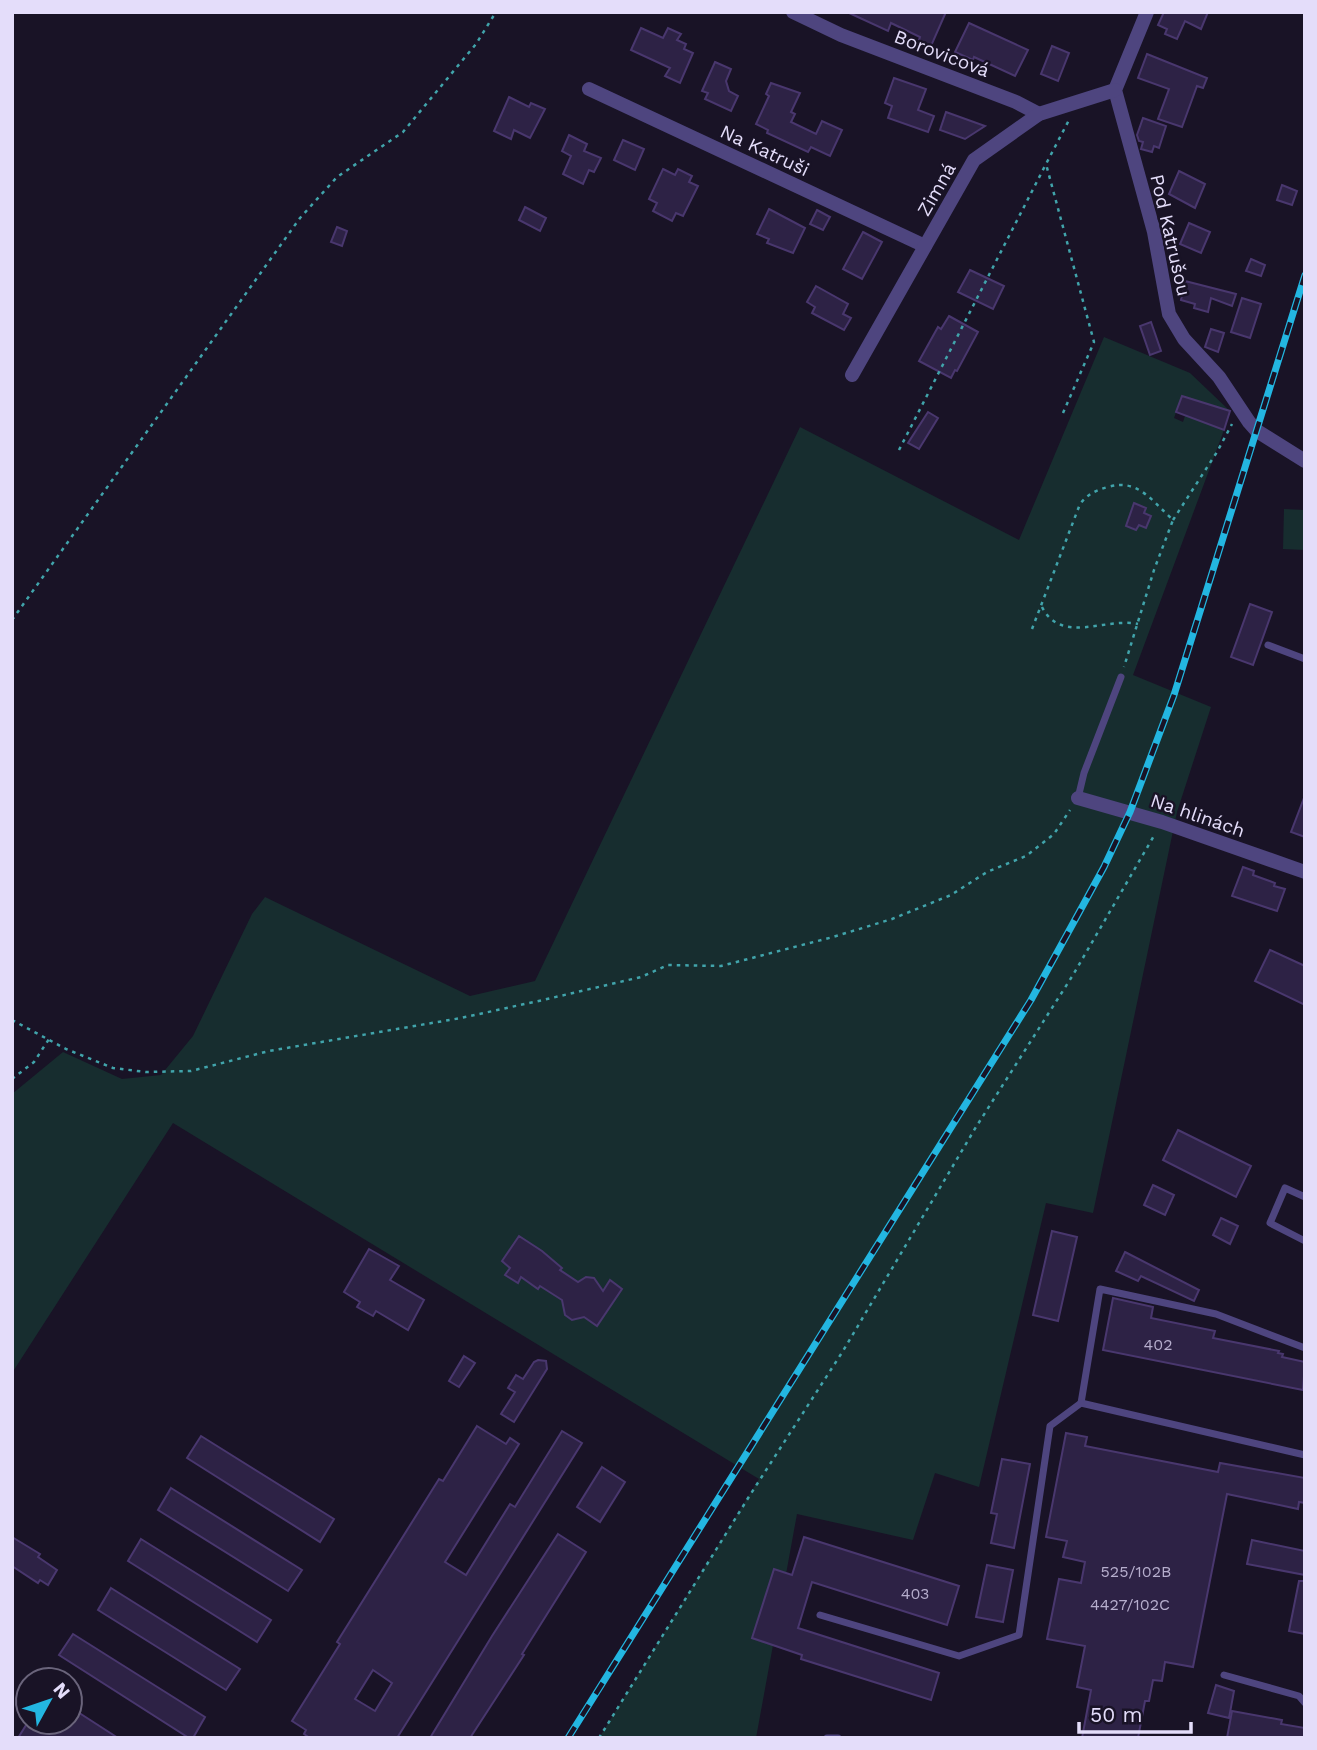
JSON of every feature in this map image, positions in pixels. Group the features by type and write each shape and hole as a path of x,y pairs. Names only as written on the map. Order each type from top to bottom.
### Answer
{"street":[{"name":"Borovicová","path":"793,12 841,35 1016,102 1039,114"},
{"path":"1115,90 1147,12"},
{"name":"Na Katruši","path":"589,89 925,246"},
{"name":"Zimná","path":"852,374 974,160 1039,114 1115,90"},
{"name":"Pod Katrušou","path":"1115,90 1154,232 1169,314 1184,339 1219,377 1257,431 1305,461"},
{"name":"Na hlinách","path":"1077,798 1162,822 1305,872"}],"lane":[{"path":"1268,645 1305,659"},
{"path":"1077,798 1121,677"},
{"path":"1305,1197 1285,1188 1270,1223 1305,1241"},
{"path":"820,1615 959,1656 1018,1635 1049,1426 1081,1403 1100,1289 1216,1314 1305,1348"},
{"path":"1081,1403 1305,1455"},
{"path":"1224,1675 1300,1696 1305,1703"},
{"path":"827,1738 838,1738"}],"path":[{"path":"12,620 300,218 337,177 403,132 475,44 496,12"},
{"path":"899,450 1078,102"},
{"path":"1046,164 1094,342 1063,412"},
{"path":"1121,677 1173,520 1241,411"},
{"path":"1032,629 1080,504 1096,490 1128,484 1138,488 1173,520"},
{"path":"1042,606 1050,620 1065,626 1127,622 1138,624"},
{"path":"12,1020 66,1049 113,1068 146,1072 191,1071 269,1051 543,1000 642,977 668,965 721,966 892,919 951,895 987,872 1026,856 1054,834 1077,798"},
{"path":"599,1738 843,1351 976,1127 1073,975 1162,822"},
{"path":"12,1079 34,1062 49,1039"}],"green space":[{"path":"1104,337 1190,373 1231,412 1182,396 1174,418 1183,422 1186,413 1224,430 1133,675 1211,707 1177,812 1093,1213 1046,1203 979,1487 935,1473 913,1540 797,1514 756,1738 599,1738 759,1479 173,1123 12,1373 12,1094 63,1052 122,1079 161,1075 193,1036 252,914 265,897 470,996 535,981 800,427 1019,540"},
{"path":"1284,509 1305,510 1305,550 1283,549"}],"building":[{"path":"847,12 946,12 931,46 919,40 920,37 891,23 888,31"},
{"path":"1164,12 1208,12 1201,29 1185,21 1177,39 1165,34 1167,29 1158,25"},
{"path":"969,23 1028,50 1015,76 974,57 973,60 955,52"},
{"path":"641,28 663,38 668,28 681,34 677,40 686,44 684,49 693,53 680,83 665,76 670,68 631,50"},
{"path":"1052,46 1069,53 1058,81 1041,74"},
{"path":"1147,54 1207,78 1203,88 1197,86 1182,127 1158,119 1169,89 1138,78"},
{"path":"715,62 731,69 726,81 729,91 738,96 731,111 705,99 708,93 702,91"},
{"path":"894,78 926,89 918,110 934,116 928,132 888,118 892,106 885,103"},
{"path":"771,83 800,93 791,112 795,114 791,122 816,134 822,121 842,130 830,156 811,147 808,152 767,133 768,130 756,124 769,96 766,94"},
{"path":"509,97 529,107 531,103 545,109 530,138 514,130 511,139 494,131"},
{"path":"946,112 985,126 965,139 940,130"},
{"path":"1143,118 1166,126 1159,148 1154,146 1152,152 1141,149 1143,142 1139,141 1137,135"},
{"path":"569,135 587,144 584,151 601,158 594,172 589,170 583,184 563,174 571,156 562,151"},
{"path":"623,140 644,149 635,170 614,160"},
{"path":"663,169 675,175 678,169 692,176 689,182 698,186 683,216 676,213 672,221 653,211 657,203 649,199"},
{"path":"1179,171 1205,184 1195,208 1169,194"},
{"path":"1282,185 1297,191 1292,205 1277,200"},
{"path":"525,207 546,218 540,231 519,220"},
{"path":"769,209 805,228 793,253 767,243 769,239 757,234"},
{"path":"817,210 830,217 823,230 810,224"},
{"path":"1189,223 1210,232 1201,253 1180,244"},
{"path":"337,227 347,231 342,246 331,242"},
{"path":"863,232 882,242 862,279 843,269"},
{"path":"1251,259 1265,265 1261,276 1246,271"},
{"path":"970,270 1004,286 993,309 958,292"},
{"path":"1185,281 1236,294 1232,306 1211,298 1208,312 1194,308 1195,304 1181,300"},
{"path":"816,286 848,304 843,314 851,318 844,330 812,313 815,307 807,302"},
{"path":"1242,298 1261,304 1250,338 1231,332"},
{"path":"949,316 978,332 951,378 919,361 938,327 941,329"},
{"path":"1151,322 1161,351 1150,355 1140,326"},
{"path":"1211,329 1224,333 1218,352 1205,347"},
{"path":"1182,396 1230,411 1224,430 1176,412"},
{"path":"928,412 938,418 919,449 908,443"},
{"path":"1134,503 1146,508 1144,513 1151,516 1146,528 1139,525 1136,530 1126,526"},
{"path":"1250,604 1272,612 1253,665 1231,657"},
{"path":"1305,798 1305,837 1291,832"},
{"path":"1243,867 1254,871 1253,875 1275,883 1274,886 1285,889 1277,911 1232,896"},
{"path":"1270,950 1305,966 1305,1005 1255,981"},
{"path":"1178,1130 1251,1166 1236,1197 1163,1160"},
{"path":"1153,1185 1174,1195 1165,1215 1144,1205"},
{"path":"1221,1218 1238,1226 1230,1244 1213,1235"},
{"path":"1052,1231 1077,1237 1058,1321 1033,1315"},
{"path":"519,1236 542,1251 562,1268 560,1270 578,1282 586,1277 594,1278 603,1291 610,1280 622,1289 597,1326 584,1317 572,1320 565,1315 562,1300 540,1286 538,1289 521,1277 518,1283 505,1275 510,1268 502,1261"},
{"path":"369,1249 399,1266 390,1280 424,1300 408,1330 376,1311 373,1316 357,1307 360,1302 344,1292"},
{"path":"1125,1252 1199,1290 1194,1301 1141,1276 1138,1281 1116,1271"},
{"path":"1113,1298 1153,1307 1151,1318 1215,1331 1213,1338 1279,1351 1278,1353 1283,1354 1282,1357 1305,1362 1303,1390 1103,1350"},
{"path":"464,1356 475,1363 459,1387 449,1381"},
{"path":"538,1360 546,1361 547,1369 514,1422 501,1414 515,1392 508,1388 516,1375 523,1379"},
{"path":"477,1426 506,1444 510,1438 519,1444 445,1562 466,1575 510,1504 515,1507 562,1431 582,1443 397,1738 310,1738 304,1734 306,1730 292,1721 340,1644 337,1642 439,1479 443,1481","holes":["373,1670 392,1683 375,1711 355,1699"]},
{"path":"1066,1433 1087,1437 1085,1446 1218,1472 1220,1463 1305,1478 1305,1503 1299,1502 1298,1509 1227,1494 1193,1667 1165,1662 1162,1681 1153,1680 1149,1701 1145,1701 1138,1738 1082,1738 1091,1690 1077,1687 1085,1646 1047,1639 1059,1579 1081,1583 1085,1562 1063,1557 1067,1541 1046,1537"},
{"path":"201,1436 334,1519 320,1542 187,1458"},
{"path":"1002,1459 1030,1464 1014,1548 991,1543 997,1514 991,1513"},
{"path":"602,1467 625,1482 600,1522 577,1507"},
{"path":"171,1488 302,1570 288,1591 158,1510"},
{"path":"558,1534 586,1552 522,1654 524,1655 470,1738 430,1738 492,1636"},
{"path":"12,1537 40,1554 38,1557 57,1570 48,1585 40,1580 38,1583 12,1566"},
{"path":"804,1537 959,1586 947,1625 812,1582 798,1628 939,1673 931,1700 801,1659 802,1655 752,1638 774,1569 792,1575"},
{"path":"141,1539 271,1620 257,1642 128,1561"},
{"path":"1252,1540 1305,1551 1305,1575 1247,1564"},
{"path":"987,1565 1013,1570 1003,1622 976,1617"},
{"path":"1299,1581 1305,1581 1305,1634 1289,1631"},
{"path":"111,1588 240,1669 226,1690 98,1610"},
{"path":"73,1634 205,1717 193,1738 189,1738 84,1671 84,1666 76,1666 59,1655"},
{"path":"1216,1685 1234,1691 1229,1718 1208,1713"},
{"path":"1232,1711 1282,1720 1281,1724 1305,1728 1305,1738 1227,1738"},
{"path":"84,1716 118,1738 18,1738 84,1736"}],"railway":[{"path":"568,1738 1031,1000 1104,867 1130,812 1174,695 1305,275"}]}
